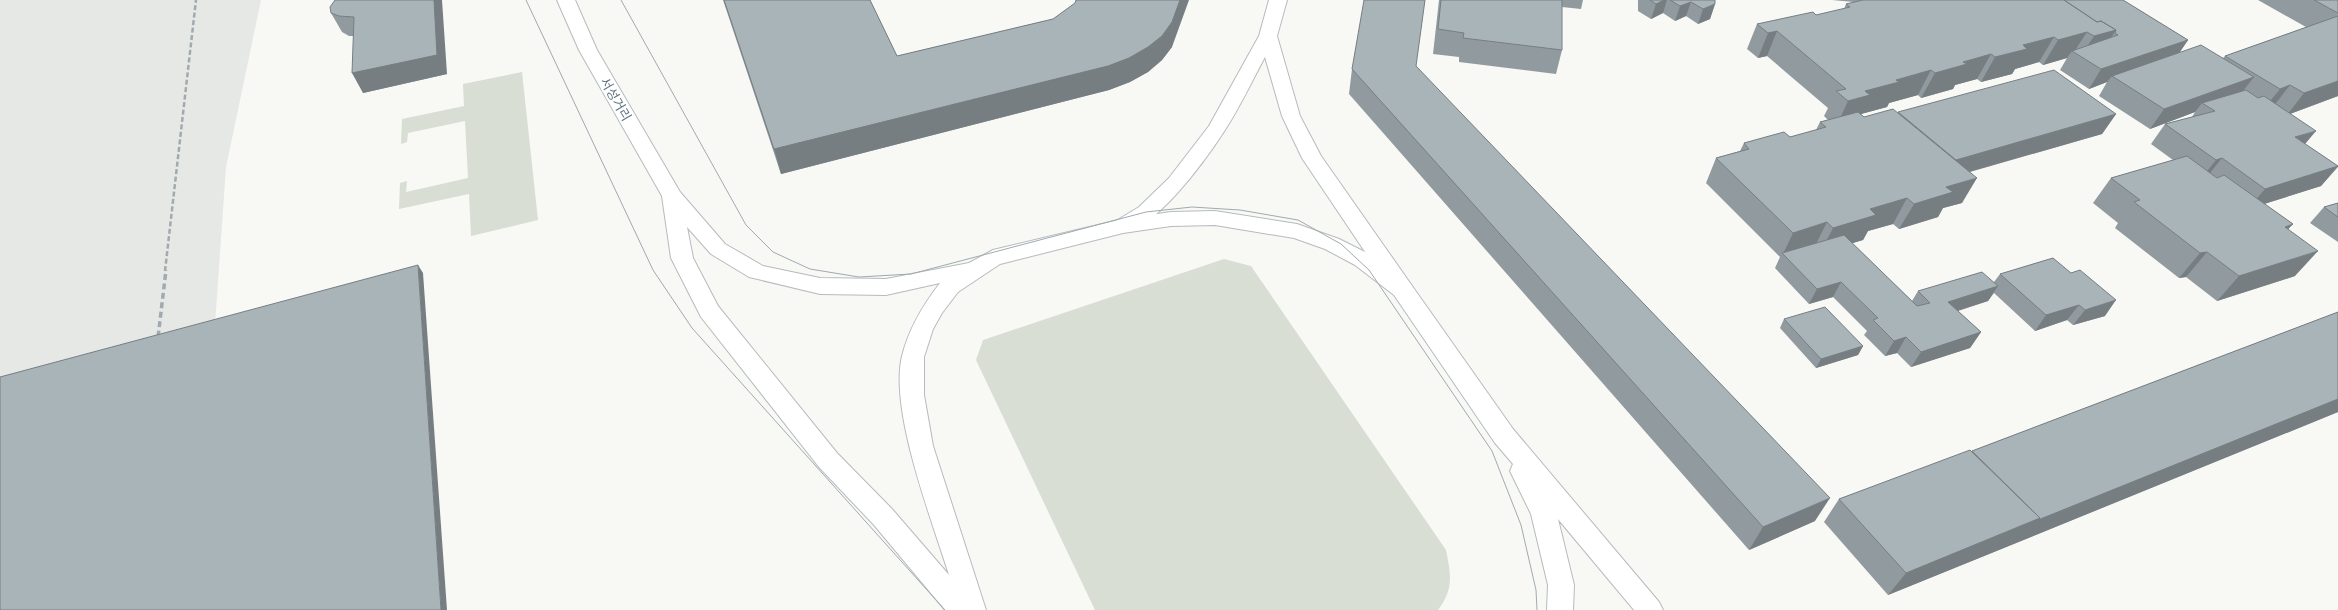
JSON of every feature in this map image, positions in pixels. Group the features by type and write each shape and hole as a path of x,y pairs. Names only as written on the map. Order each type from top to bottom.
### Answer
{"main road":[{"name":"서성거리","path":"566,0 588,50 672,196"},
{"path":"1123,226 1146,212 1176,183 1217,128 1268,36 1278,0"},
{"path":"1268,36 1291,116 1312,158 1504,436 1650,610"},
{"path":"672,196 718,249 757,272 820,286 886,287 978,268"},
{"path":"672,196 682,258 709,311 828,460 883,517 962,610"},
{"path":"973,610 921,446 912,396 913,357 922,329 933,308 950,286 993,258 1123,226 1171,219 1215,218 1297,231 1332,244 1363,260 1402,289"},
{"path":"1504,436 1544,513 1561,586 1560,610"}],"shaded area":[{"path":"0,0 261,0 226,167 195,610 0,610"},
{"path":"522,72 538,220 471,236 469,194 399,209 400,183 407,181 406,192 468,178 465,121 408,133 407,142 401,144 402,119 464,106 463,84"},
{"path":"1224,259 1251,266 1446,550 1450,582 1447,595 1438,610 1095,610 976,360 983,340"}],"building":[{"path":"335,0 434,0 437,55 352,73 354,17 339,16 331,13 330,7"},
{"path":"724,0 870,0 897,56 1053,19 1075,3 1076,0 1180,0 1172,22 1162,36 1148,47 1129,58 1108,66 774,149"},
{"path":"1364,0 1425,0 1416,66 1830,498 1763,527 1352,69"},
{"path":"1441,0 1562,0 1562,50 1463,38 1464,33 1438,29"},
{"path":"1650,0 1664,0 1656,4"},
{"path":"1670,0 1715,0 1715,4 1703,9 1691,2 1680,6"},
{"path":"1863,0 2064,0 2097,22 2101,21 2116,30 2094,36 2087,32 2058,40 2054,37 2023,45 2027,49 1995,57 1991,54 1963,62 1967,64 1935,73 1931,70 1896,80 1899,82 1865,91 1870,95 1848,101 1836,91 1846,89 1777,31 1768,33 1757,24 1813,12 1816,15 1850,7 1846,4"},
{"path":"2064,0 2123,0 2188,40 2101,69 2072,51 2118,35 2115,33 2116,30 2101,21 2097,22"},
{"path":"2314,0 2338,0 2338,13"},
{"path":"2338,16 2338,81 2304,93 2290,85 2280,89 2225,56"},
{"path":"2201,45 2254,77 2164,109 2112,76"},
{"path":"2054,70 2116,114 1956,160 1898,112"},
{"path":"2246,90 2258,98 2264,96 2316,131 2295,137 2338,166 2265,189 2222,158 2216,160 2165,124 2215,111 2202,103"},
{"path":"1893,109 1977,178 1946,187 1953,192 1914,204 1907,198 1870,209 1876,215 1833,228 1827,222 1793,233 1716,158 1749,149 1744,143 1784,132 1790,137 1826,127 1820,122 1858,112 1864,117"},
{"path":"2187,156 2217,178 2224,175 2293,224 2285,227 2318,251 2239,276 2207,252 2200,253 2134,202 2140,200 2111,178"},
{"path":"2338,203 2338,217 2324,207"},
{"path":"1844,235 1917,306 1930,303 1918,291 1982,272 1998,286 1948,302 1981,332 1921,352 1906,337 1894,341 1873,320 1878,318 1841,282 1817,289 1782,253"},
{"path":"2053,258 2071,273 2080,270 2116,300 2085,310 2079,305 2046,315 2000,274"},
{"path":"418,265 441,610 0,610 0,377"},
{"path":"1825,307 1863,346 1821,359 1784,319"},
{"path":"2338,312 2338,399 2038,520 2040,518 1972,451"},
{"path":"1970,450 2040,518 1906,573 1839,499"}],"tram line":[{"path":"526,0 653,270 692,328 945,610"},
{"path":"621,0 746,225 773,252 810,269 859,277 911,274 1146,212 1192,207 1240,210 1298,220 1341,244 1369,270 1492,451 1521,525 1536,590 1537,610"}],"railway":[{"path":"165,271 196,0"},
{"path":"157,346 166,270"}]}
